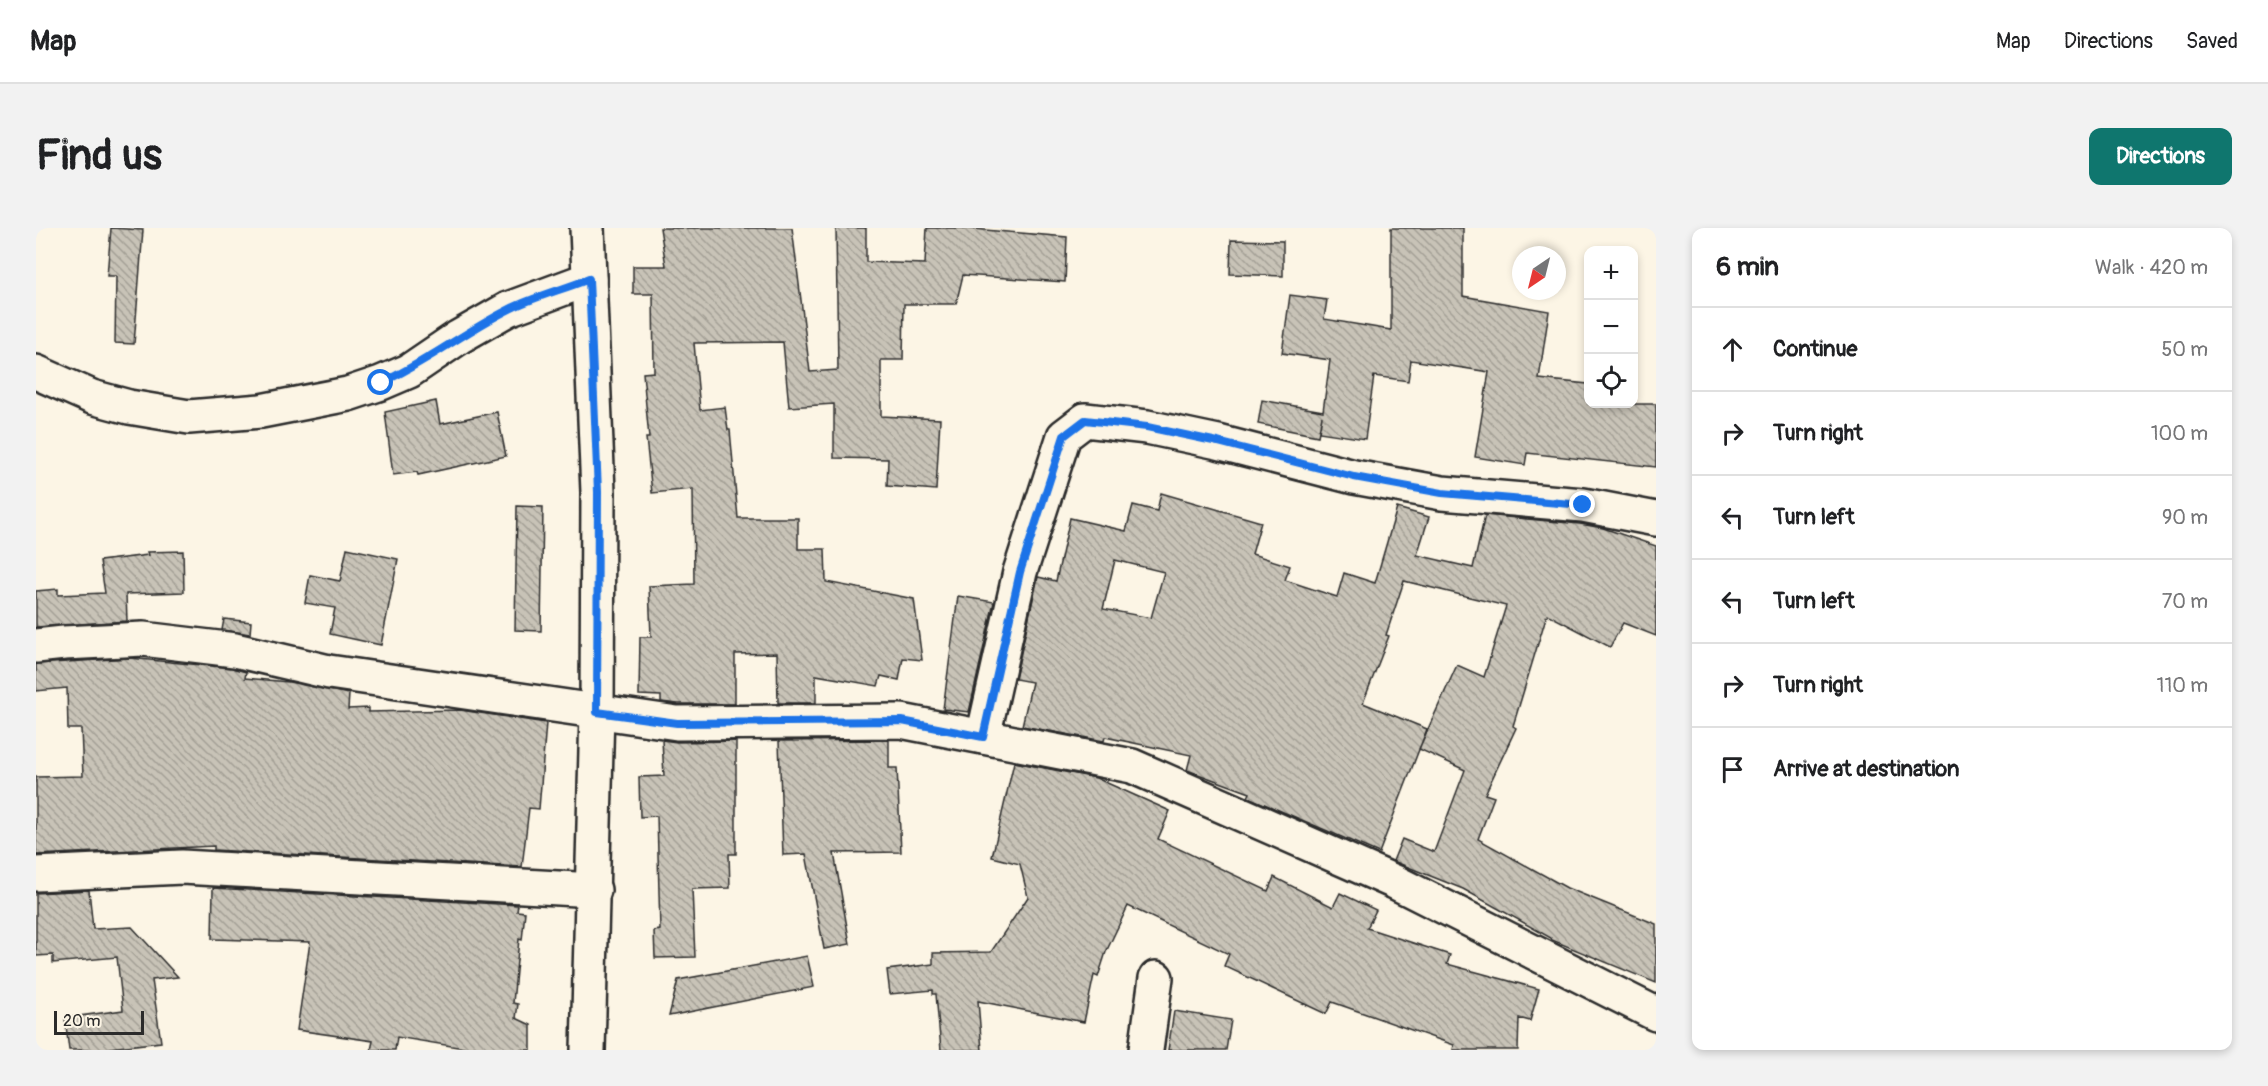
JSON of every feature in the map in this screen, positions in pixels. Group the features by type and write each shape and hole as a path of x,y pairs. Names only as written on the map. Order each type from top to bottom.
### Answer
{"street":[{"path":"587,228 598,492 594,890 588,1050"},
{"path":"36,372 92,397 129,407 189,417 261,411 348,394 381,383 409,370 459,337 508,309 589,279"},
{"path":"983,737 1020,572 1064,436 1085,420 1147,427 1218,442 1354,477 1442,493 1583,505 1656,519"},
{"path":"36,646 143,639 235,650 329,672 677,723 902,721 1132,766 1395,882 1656,1014"},
{"path":"36,874 182,867 594,890"},
{"path":"1146,1050 1156,978"}],"building":[{"path":"111,228 143,230 134,344 115,343 116,276 107,276"},
{"path":"660,228 792,228 810,372 838,370 836,228 866,228 866,262 925,264 927,228 962,228 1067,237 1065,282 963,275 956,304 904,304 903,360 881,360 881,416 940,419 936,490 887,486 888,459 834,458 834,404 789,407 783,342 694,343 700,410 725,407 728,430 730,430 738,518 798,518 798,549 825,549 826,582 914,599 922,660 903,658 899,680 881,676 878,686 816,675 816,703 778,703 777,653 735,654 735,704 678,704 661,702 661,696 639,695 640,637 651,637 649,586 694,584 693,489 652,493 646,438 649,438 643,373 654,372 653,294 633,294 633,266 666,266"},
{"path":"1391,228 1463,228 1463,296 1549,311 1539,379 1584,384 1584,408 1638,408 1638,404 1656,404 1656,467 1527,453 1525,465 1475,457 1489,372 1411,360 1408,381 1374,376 1365,439 1319,432 1322,416 1318,436 1258,424 1262,400 1323,411 1330,360 1282,353 1290,295 1327,300 1324,319 1391,330"},
{"path":"1231,240 1283,241 1283,276 1230,274"},
{"path":"436,401 440,424 497,412 506,456 418,475 417,472 393,475 385,412"},
{"path":"1161,493 1261,522 1252,554 1290,566 1285,580 1337,597 1344,573 1375,583 1397,508 1429,517 1417,555 1473,568 1485,515 1603,528 1656,546 1656,636 1623,623 1610,647 1547,614 1513,726 1516,728 1485,794 1494,797 1478,839 1567,888 1656,924 1656,983 1552,940 1463,889 1393,861 1402,839 1434,852 1465,770 1419,749 1379,853 1248,797 1250,793 1187,770 1191,755 1105,737 1104,741 1022,726 1032,682 1015,679 1038,577 1056,581 1070,518 1126,531 1133,505 1157,511","holes":["1115,560 1164,572 1151,618 1103,609","1404,581 1506,606 1484,677 1457,665 1421,745 1427,729 1363,703 1389,636 1386,635"]},
{"path":"517,506 543,507 541,631 515,630"},
{"path":"347,548 398,559 381,645 330,634 335,608 305,603 310,575 340,581"},
{"path":"183,551 184,592 126,594 127,621 36,627 36,591 58,589 58,595 105,593 100,561 148,555 147,552"},
{"path":"958,596 994,602 969,712 943,709"},
{"path":"224,619 251,622 250,634 222,630"},
{"path":"129,658 232,668 246,672 245,678 289,682 349,694 348,709 368,708 368,712 460,710 546,723 539,809 529,808 522,867 214,850 214,846 36,855 36,777 83,776 81,729 68,729 67,688 36,691 36,664"},
{"path":"662,740 736,741 736,854 729,854 730,888 692,889 695,957 655,958 654,931 660,930 657,816 640,817 639,777 664,776"},
{"path":"889,740 889,768 897,768 901,852 834,853 850,944 824,949 806,854 783,855 779,741"},
{"path":"1014,762 1096,778 1170,811 1158,839 1268,891 1274,877 1333,907 1340,893 1376,910 1367,928 1450,955 1447,964 1539,989 1530,1021 1519,1018 1518,1050 1453,1050 1454,1045 1332,1002 1326,1014 1224,966 1229,954 1128,906 1106,952 1098,977 1094,975 1084,1022 978,1001 982,1050 941,1050 936,994 933,994 933,990 890,994 887,970 933,964 933,953 991,952 1028,897 1020,864 992,857"},
{"path":"213,888 518,905 517,911 525,912 522,940 519,939 513,1003 518,1004 516,1018 531,1025 531,1050 476,1050 397,1037 395,1050 371,1050 373,1041 297,1030 310,942 212,939"},
{"path":"89,890 93,929 132,927 178,977 152,980 161,1042 110,1048 110,1050 69,1050 65,1018 123,1010 117,957 53,963 53,955 36,956 36,893"},
{"path":"807,956 814,987 669,1016 678,980"},
{"path":"1174,1011 1231,1020 1226,1050 1168,1050"}],"route":[{"path":"381,383 409,370 459,337 508,309 589,279 598,492 597,712 677,723 902,721 983,737 1020,572 1064,436 1085,420 1147,427 1218,442 1354,477 1442,493 1583,505"}]}
